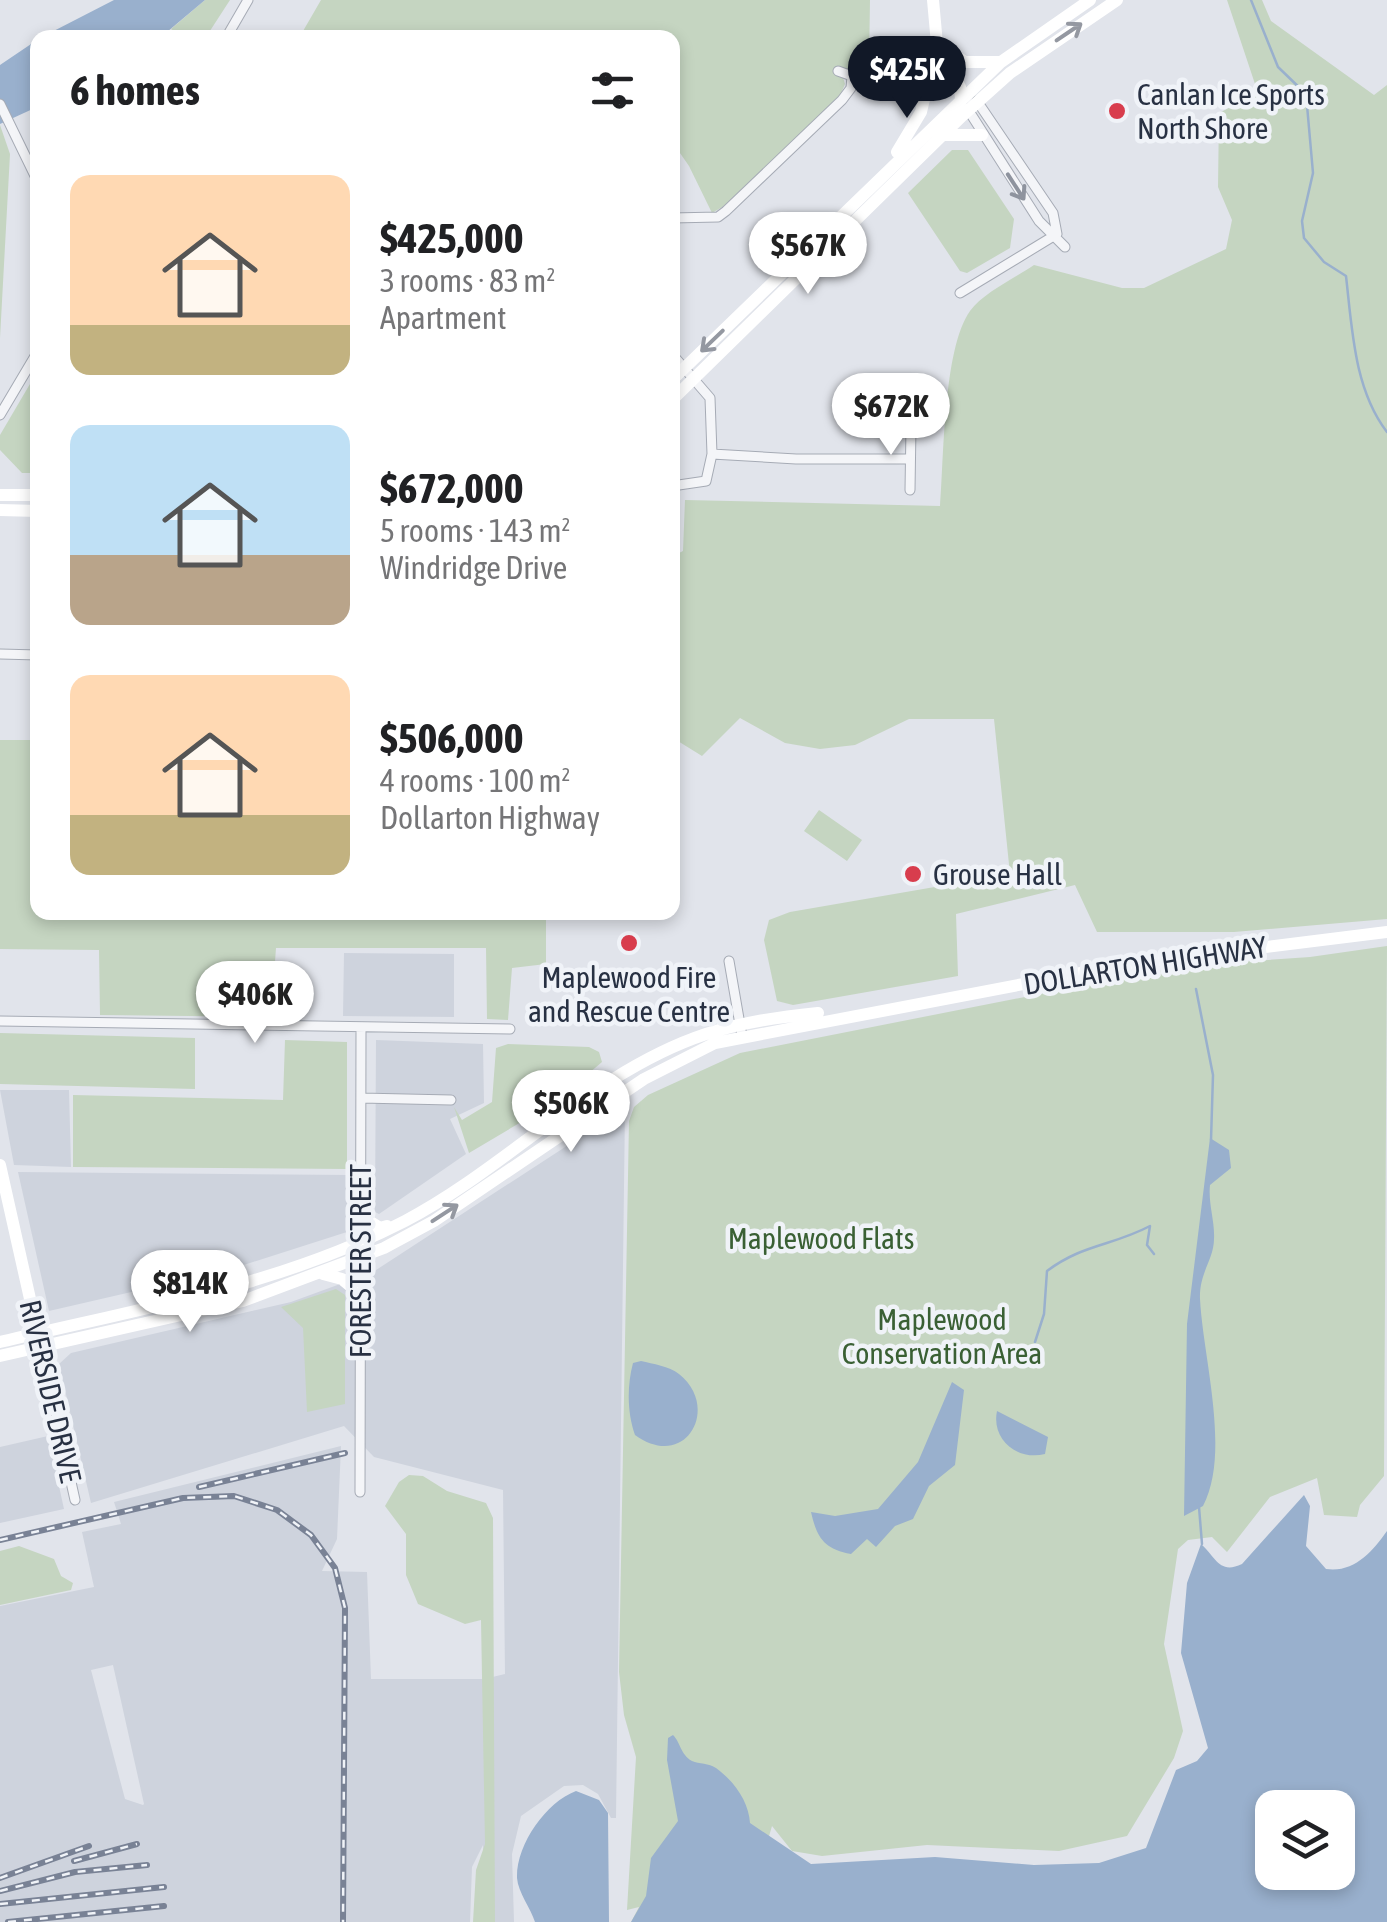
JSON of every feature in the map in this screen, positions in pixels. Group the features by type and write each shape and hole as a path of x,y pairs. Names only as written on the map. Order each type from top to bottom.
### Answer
{"street":[{"path":"231,30 248,0"},
{"path":"882,175 922,112 937,44 933,0"},
{"path":"680,388 691,372 882,175 968,98 1000,62 1090,0"},
{"path":"680,377 691,372 944,135 968,98 1117,0"},
{"path":"937,44 965,62 1000,62"},
{"path":"937,44 968,98 1054,213 1057,234"},
{"path":"680,218 718,217 726,211 842,100 851,88 852,76 838,71"},
{"path":"968,98 982,135 1039,221 1057,234 1065,247"},
{"path":"0,104 30,164"},
{"path":"944,135 982,135"},
{"path":"960,294 1057,234"},
{"path":"680,362 710,398 712,454 706,480 680,485"},
{"path":"0,415 30,364"},
{"path":"910,490 911,427"},
{"path":"712,454 796,460 910,458"},
{"path":"0,482 7,494"},
{"path":"0,510 30,511"},
{"path":"0,654 30,655"},
{"name":"DOLLARTON HIGHWAY","path":"0,1356 40,1340 247,1284 360,1242 399,1223 658,1055 741,1030 1184,955 1387,932"},
{"path":"729,962 741,1030"},
{"path":"0,1021 510,1029"},
{"name":"FORESTER STREET","path":"360,1492 361,1029"},
{"name":"DOLLARTON HIGHWAY","path":"0,1342 40,1340 243,1301 323,1274 434,1220 683,1056 741,1030"},
{"path":"361,1098 451,1100"},
{"name":"RIVERSIDE DRIVE","path":"0,1165 4,1200 76,1500"},
{"path":"360,1208 366,1219 380,1228 399,1223"},
{"path":"323,1274 342,1279 358,1293"}],"shaded area":[{"path":"344,953 454,954 454,1017 343,1016"},
{"path":"376,1040 483,1044 484,1103 450,1119 466,1154 379,1214 375,1212"},
{"path":"0,1090 69,1090 71,1167 14,1165"},
{"path":"625,1108 616,1818 611,1818 598,1794 583,1785 564,1786 521,1816 512,1854 514,1922 486,1922 483,1845 472,1867 470,1922 0,1922 0,1606 94,1587 82,1532 121,1524 114,1502 341,1446 337,1539 322,1571 367,1572 371,1679 484,1679 505,1674 503,1490 374,1457 344,1426 91,1503 59,1364 71,1353 291,1302 373,1272","holes":["113,1665 144,1804 125,1799 91,1670"]},
{"path":"18,1172 350,1175 350,1231 231,1269 49,1311"},
{"path":"48,1436 64,1509 0,1523 0,1447"}],"green space":[{"path":"205,0 230,0 211,30 171,29"},
{"path":"321,0 870,0 869,63 860,61 855,68 841,71 845,84 840,96 729,203 712,213 680,153 680,30 304,30"},
{"path":"1227,0 1262,0 1271,21 1374,95 1387,85 1387,919 1234,932 1097,932 1075,885 956,914 958,976 793,1005 777,1001 764,940 769,920 790,912 1010,874 994,719 909,719 855,745 820,749 785,743 740,718 702,756 680,742 680,552 685,500 940,506 954,351 970,311 991,292 1034,265 1122,288 1144,288 1226,249 1232,220 1218,187 1219,113 1258,93"},
{"path":"0,125 10,154 0,338"},
{"path":"952,150 968,150 1014,219 1010,248 967,273 960,271 908,193"},
{"path":"30,384 30,473 22,473 0,450 0,435"},
{"path":"0,740 30,740 30,920 546,920 546,964 512,968 508,1020 487,1019 486,948 276,948 271,1017 100,1015 99,950 0,949"},
{"path":"819,810 862,840 847,861 804,831"},
{"name":"Maplewood Flats","path":"1387,946 1384,1476 1360,1505 1357,1517 1324,1515 1317,1478 1270,1497 1227,1552 1212,1537 1188,1540 1178,1549 1164,1644 1183,1731 1174,1758 1127,1836 1059,1851 927,1845 822,1856 792,1851 772,1826 763,1857 631,1922 639,1907 627,1910 636,1757 624,1715 619,1672 629,1121 634,1107 648,1095 740,1053 1182,966 1310,957"},
{"path":"0,1033 195,1038 195,1089 0,1084"},
{"path":"285,1040 347,1042 347,1169 73,1167 73,1095 283,1100"},
{"path":"508,1044 589,1047 599,1052 602,1062 555,1102 469,1153 454,1107 462,1120 492,1102 496,1048"},
{"path":"336,1289 345,1295 345,1404 307,1412 303,1328 281,1307"},
{"path":"409,1475 423,1476 447,1491 486,1503 493,1518 495,1922 473,1922 476,1870 485,1844 481,1620 465,1624 418,1604 406,1575 406,1534 385,1506 399,1482"},
{"path":"19,1546 54,1559 61,1576 73,1583 71,1590 0,1605 0,1551"}],"water":[{"path":"114,0 205,0 169,30 56,30"},
{"path":"30,45 30,110 0,124 0,65"},
{"path":"1210,1138 1229,1150 1231,1168 1210,1185 1213,1246 1200,1290 1215,1460 1203,1506 1184,1516 1187,1324"},
{"path":"641,1361 675,1371 691,1388 697,1418 682,1441 669,1446 653,1444 635,1435 629,1390 633,1363"},
{"path":"952,1382 964,1390 955,1465 929,1486 913,1519 895,1526 876,1547 867,1539 851,1554 828,1545 819,1535 811,1512 835,1516 878,1509 918,1462"},
{"path":"997,1411 1048,1437 1045,1454 1025,1454 1009,1446 998,1431"},
{"path":"1304,1495 1310,1506 1306,1546 1326,1569 1354,1564 1387,1531 1387,1922 631,1922 646,1896 651,1858 678,1821 667,1760 668,1738 673,1735 688,1758 713,1766 729,1779 744,1800 750,1823 811,1864 935,1857 1034,1865 1099,1863 1146,1848 1176,1770 1197,1761 1208,1748 1181,1653 1187,1583 1201,1544 1218,1563 1234,1567 1242,1564"},
{"path":"576,1791 599,1800 608,1813 609,1922 535,1922 517,1878 522,1852 544,1815"}],"waterway":[{"path":"1251,0 1278,67 1306,94 1313,173 1302,221 1304,238 1324,262 1346,276 1361,377 1387,432"},
{"path":"1196,989 1213,1075 1211,1140"},
{"path":"1035,1342 1044,1314 1047,1271 1073,1255 1150,1226 1147,1245 1154,1254"},
{"path":"1199,1507 1202,1544"}],"railway":[{"path":"199,1487 345,1453"},
{"path":"0,1540 183,1498 234,1496 277,1510 311,1535 335,1568 345,1608 343,1922"},
{"path":"74,1861 137,1844"},
{"path":"0,1878 89,1846"},
{"path":"0,1891 75,1872 147,1865"},
{"path":"0,1904 164,1887"},
{"path":"8,1922 164,1906"}],"place":[{"name":"Canlan Ice Sports North Shore","path":"1117,111"},
{"name":"Grouse Hall","path":"913,874"},
{"name":"Maplewood Fire and Rescue Centre","path":"629,943"}],"park label":[{"name":"Maplewood Conservation Area","path":"942,1336"}]}
